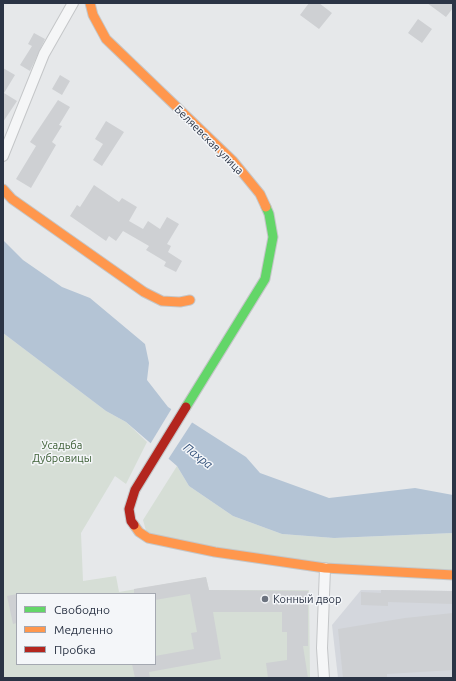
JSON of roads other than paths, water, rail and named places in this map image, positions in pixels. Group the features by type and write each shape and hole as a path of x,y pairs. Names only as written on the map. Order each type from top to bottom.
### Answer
{"main road":[{"name":"Беляевская улица","path":"90,3 93,15 106,39 233,161 260,194 269,214 273,237 265,279 135,490 129,509 132,521 139,532 148,538 215,552 325,568 453,575"},
{"path":"3,189 12,199 144,292 162,301 180,302 190,300"}],"street":[{"path":"3,156 44,54 73,3"},
{"path":"324,678 322,648 325,568"}],"water":[{"name":"Пахра","path":"3,240 23,260 62,287 90,298 145,344 149,363 147,380 168,407 246,457 260,473 329,498 415,488 453,495 453,533 334,538 282,534 233,516 189,486 177,466 126,422 106,411 3,333"}],"place":[{"name":"Конный двор","path":"265,599"}],"park label":[{"name":"Усадьба Дубровицы","path":"62,451"}]}
